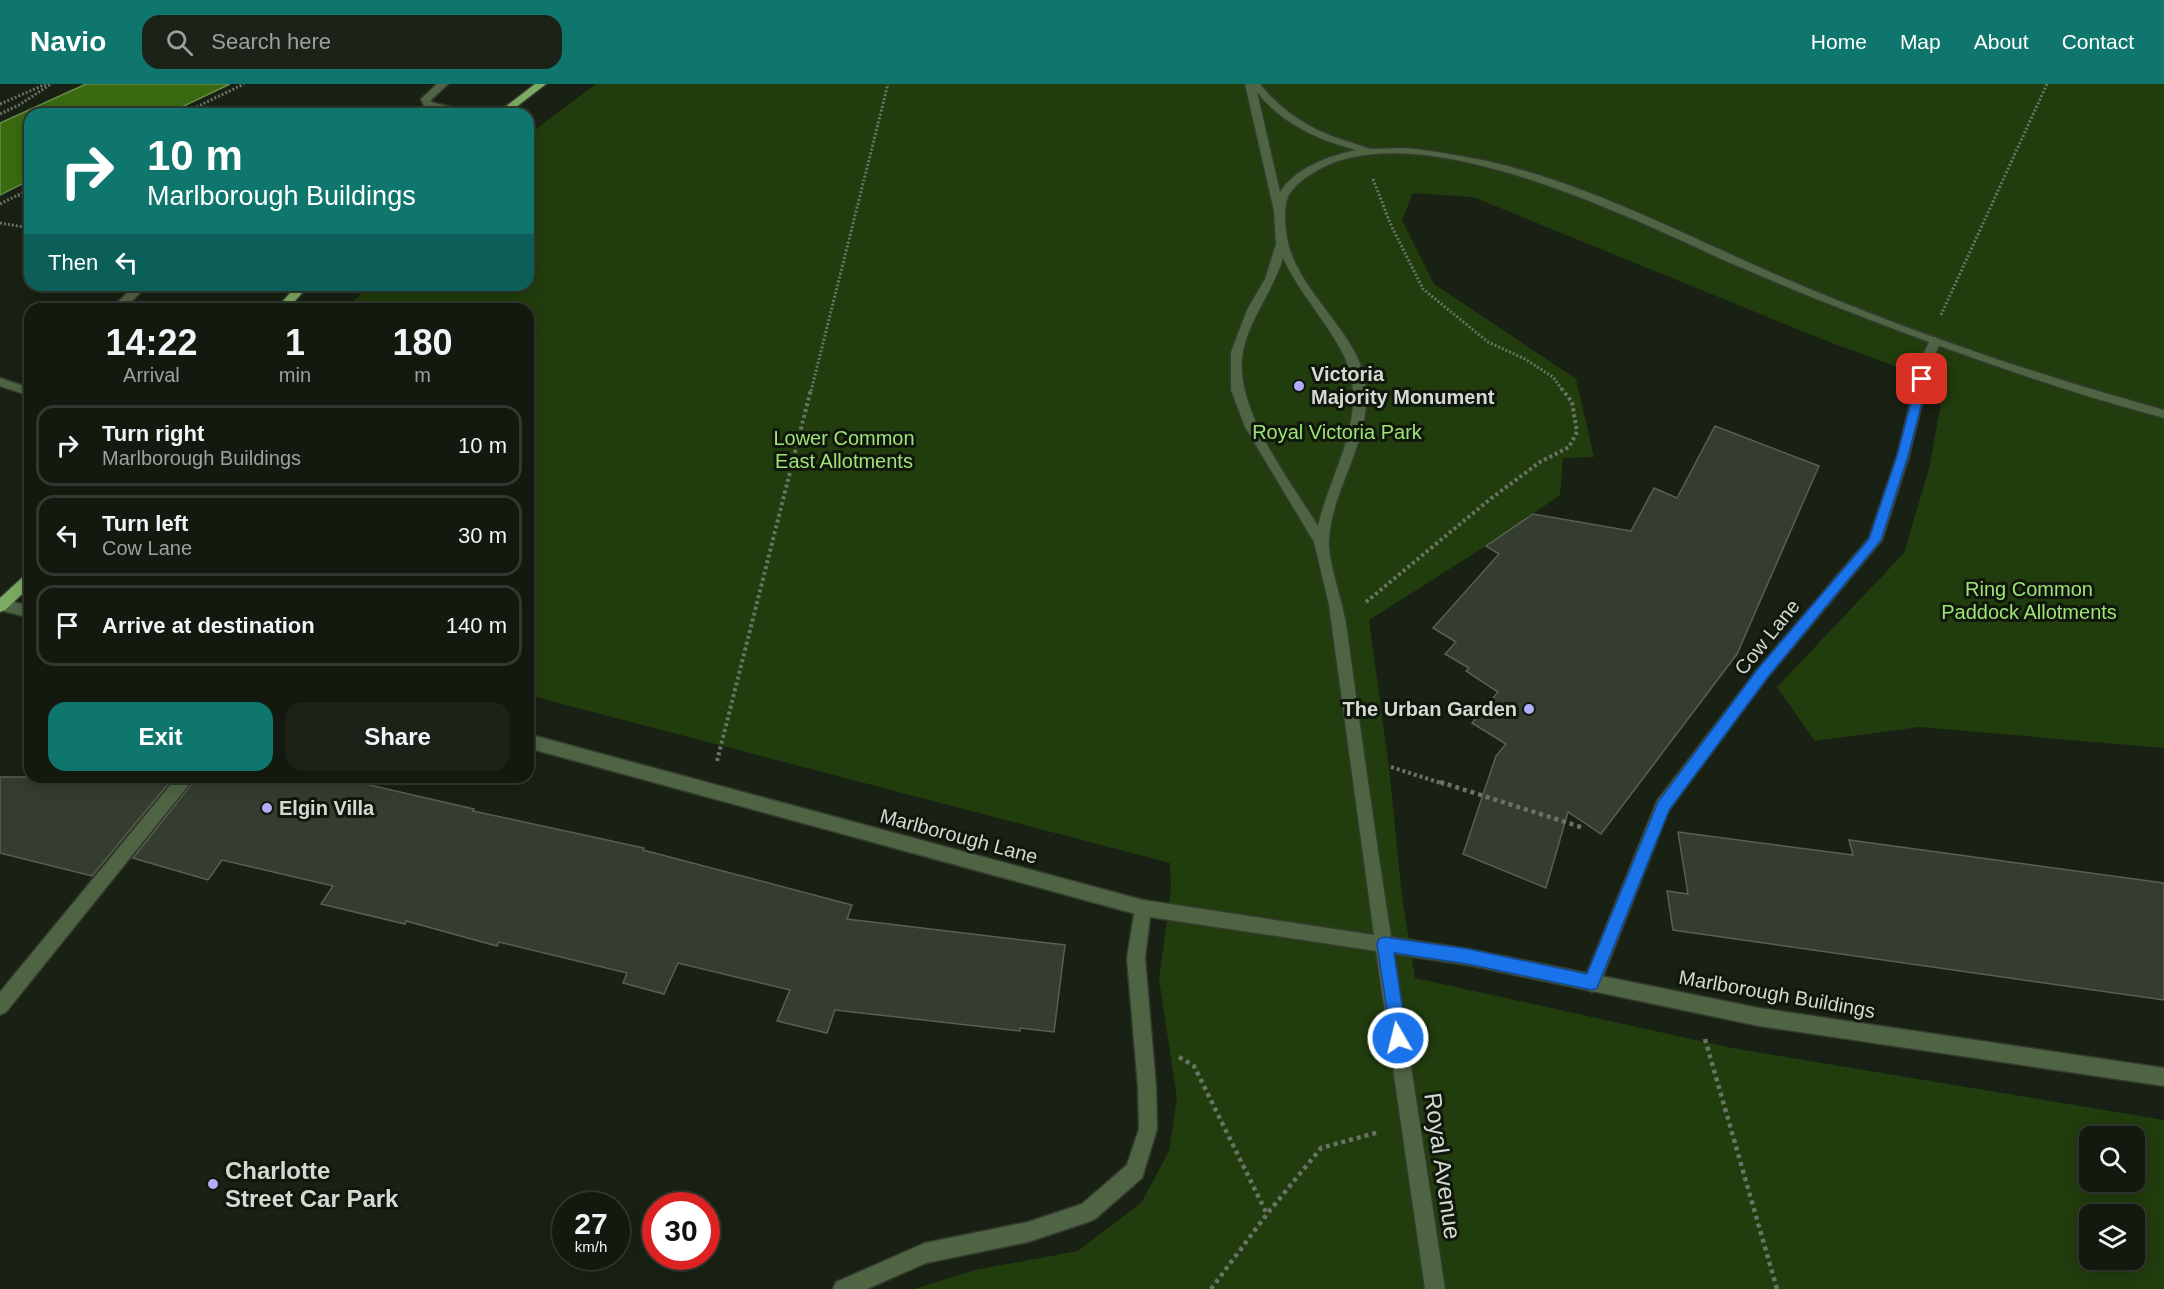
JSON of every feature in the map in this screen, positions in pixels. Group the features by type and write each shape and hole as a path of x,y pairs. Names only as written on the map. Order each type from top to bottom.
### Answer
{"main road":[{"path":"509,108 541,84"},
{"path":"287,303 298,291"},
{"path":"1,606 24,585"}],"street":[{"path":"443,84 426,99 427,104 445,108"},
{"path":"1250,84 1279,211 1282,244 1298,279 1348,352 1359,380 1359,417 1351,449 1330,498 1322,542"},
{"path":"1255,84 1281,113 1308,129 1343,145 1372,151"},
{"path":"1279,211 1287,189 1305,174 1328,161 1349,154 1372,151 1410,151 1498,165 1544,179 1598,200 1814,295 1935,341 2101,398 2164,414"},
{"path":"1282,244 1271,279 1253,310 1237,352 1237,390 1251,427 1322,542"},
{"path":"123,303 136,291"},
{"name":"Cow Lane","path":"1592,983 1663,806 1762,674 1875,540 1903,456 1927,359 1935,341"},
{"path":"0,382 24,390"},
{"name":"Royal Avenue","path":"1322,542 1336,605 1357,766 1435,1289"},
{"path":"1,606 24,611"},
{"name":"Marlborough Lane","path":"534,743 1143,908 1384,944"},
{"path":"0,1006 182,783"},
{"path":"843,1289 925,1252 1028,1232 1088,1212 1135,1171 1148,1129 1136,958 1143,908"},
{"name":"Marlborough Buildings","path":"1384,944 1468,957 1759,1017 2164,1077"}],"path":[{"path":"0,104 46,84"},
{"path":"0,114 19,105 51,84"},
{"path":"194,108 244,84"},
{"path":"710,789 888,84"},
{"path":"1935,341 1936,327 2047,84"},
{"path":"1336,605 1367,602 1489,500 1540,462 1569,447 1577,432 1572,402 1553,377 1525,359 1488,342 1424,289 1390,223 1373,180 1372,170"},
{"path":"0,204 24,192"},
{"path":"18,195 24,196"},
{"path":"0,223 24,227"},
{"path":"1357,766 1389,767 1584,828"},
{"path":"1703,1030 1777,1289"},
{"path":"1143,1035 1194,1066 1267,1214"},
{"path":"1211,1289 1267,1214 1321,1148 1410,1124"}],"green space":[{"path":"596,84 2164,84 2164,748 1919,727 1815,741 1777,687 1904,553 1930,465 1944,384 1829,342 1473,197 1413,193 1402,220 1434,284 1576,379 1594,457 1563,458 1560,495 1486,546 1369,620 1389,767 1402,897 1415,978 1732,1048 2164,1120 2164,1289 914,1289 975,1270 1078,1251 1142,1202 1169,1151 1177,1098 1159,979 1171,890 1170,863 534,697 534,303 353,303 362,291 534,291 534,130"}],"shaded area":[{"path":"86,84 230,84 180,108 33,108"},
{"path":"24,112 24,183 0,195 0,123"}],"building":[{"path":"1715,426 1819,466 1737,654 1601,834 1568,812 1546,888 1463,854 1496,756 1506,744 1472,723 1498,692 1466,671 1469,668 1445,654 1456,642 1433,628 1499,554 1486,546 1533,514 1631,531 1654,488 1677,498"},
{"path":"0,777 24,777 24,783 169,783 92,876 0,853"},
{"path":"192,783 361,783 474,809 473,811 644,848 643,850 852,905 847,919 1065,945 1054,1032 1020,1028 1020,1031 835,1010 827,1033 777,1021 790,990 678,963 664,994 623,983 627,973 499,942 497,946 406,921 405,924 321,904 333,886 222,860 208,880 133,858"},
{"path":"1678,832 1853,855 1849,840 2164,883 2164,1000 1673,930 1667,891 1688,894"}],"place":[{"name":"Victoria Majority Monument","path":"1299,386"},
{"name":"The Urban Garden","path":"1529,709"},
{"name":"Elgin Villa","path":"267,808"},
{"name":"Charlotte Street Car Park","path":"213,1184"}],"route":[{"path":"1398,1038 1384,944 1468,957 1592,983 1663,806 1762,674 1875,540 1903,456 1922,379"}],"park label":[{"name":"Royal Victoria Park","path":"1337,432"},
{"name":"Lower Common East Allotments","path":"844,450"},
{"name":"Ring Common Paddock Allotments","path":"2029,600"}]}
